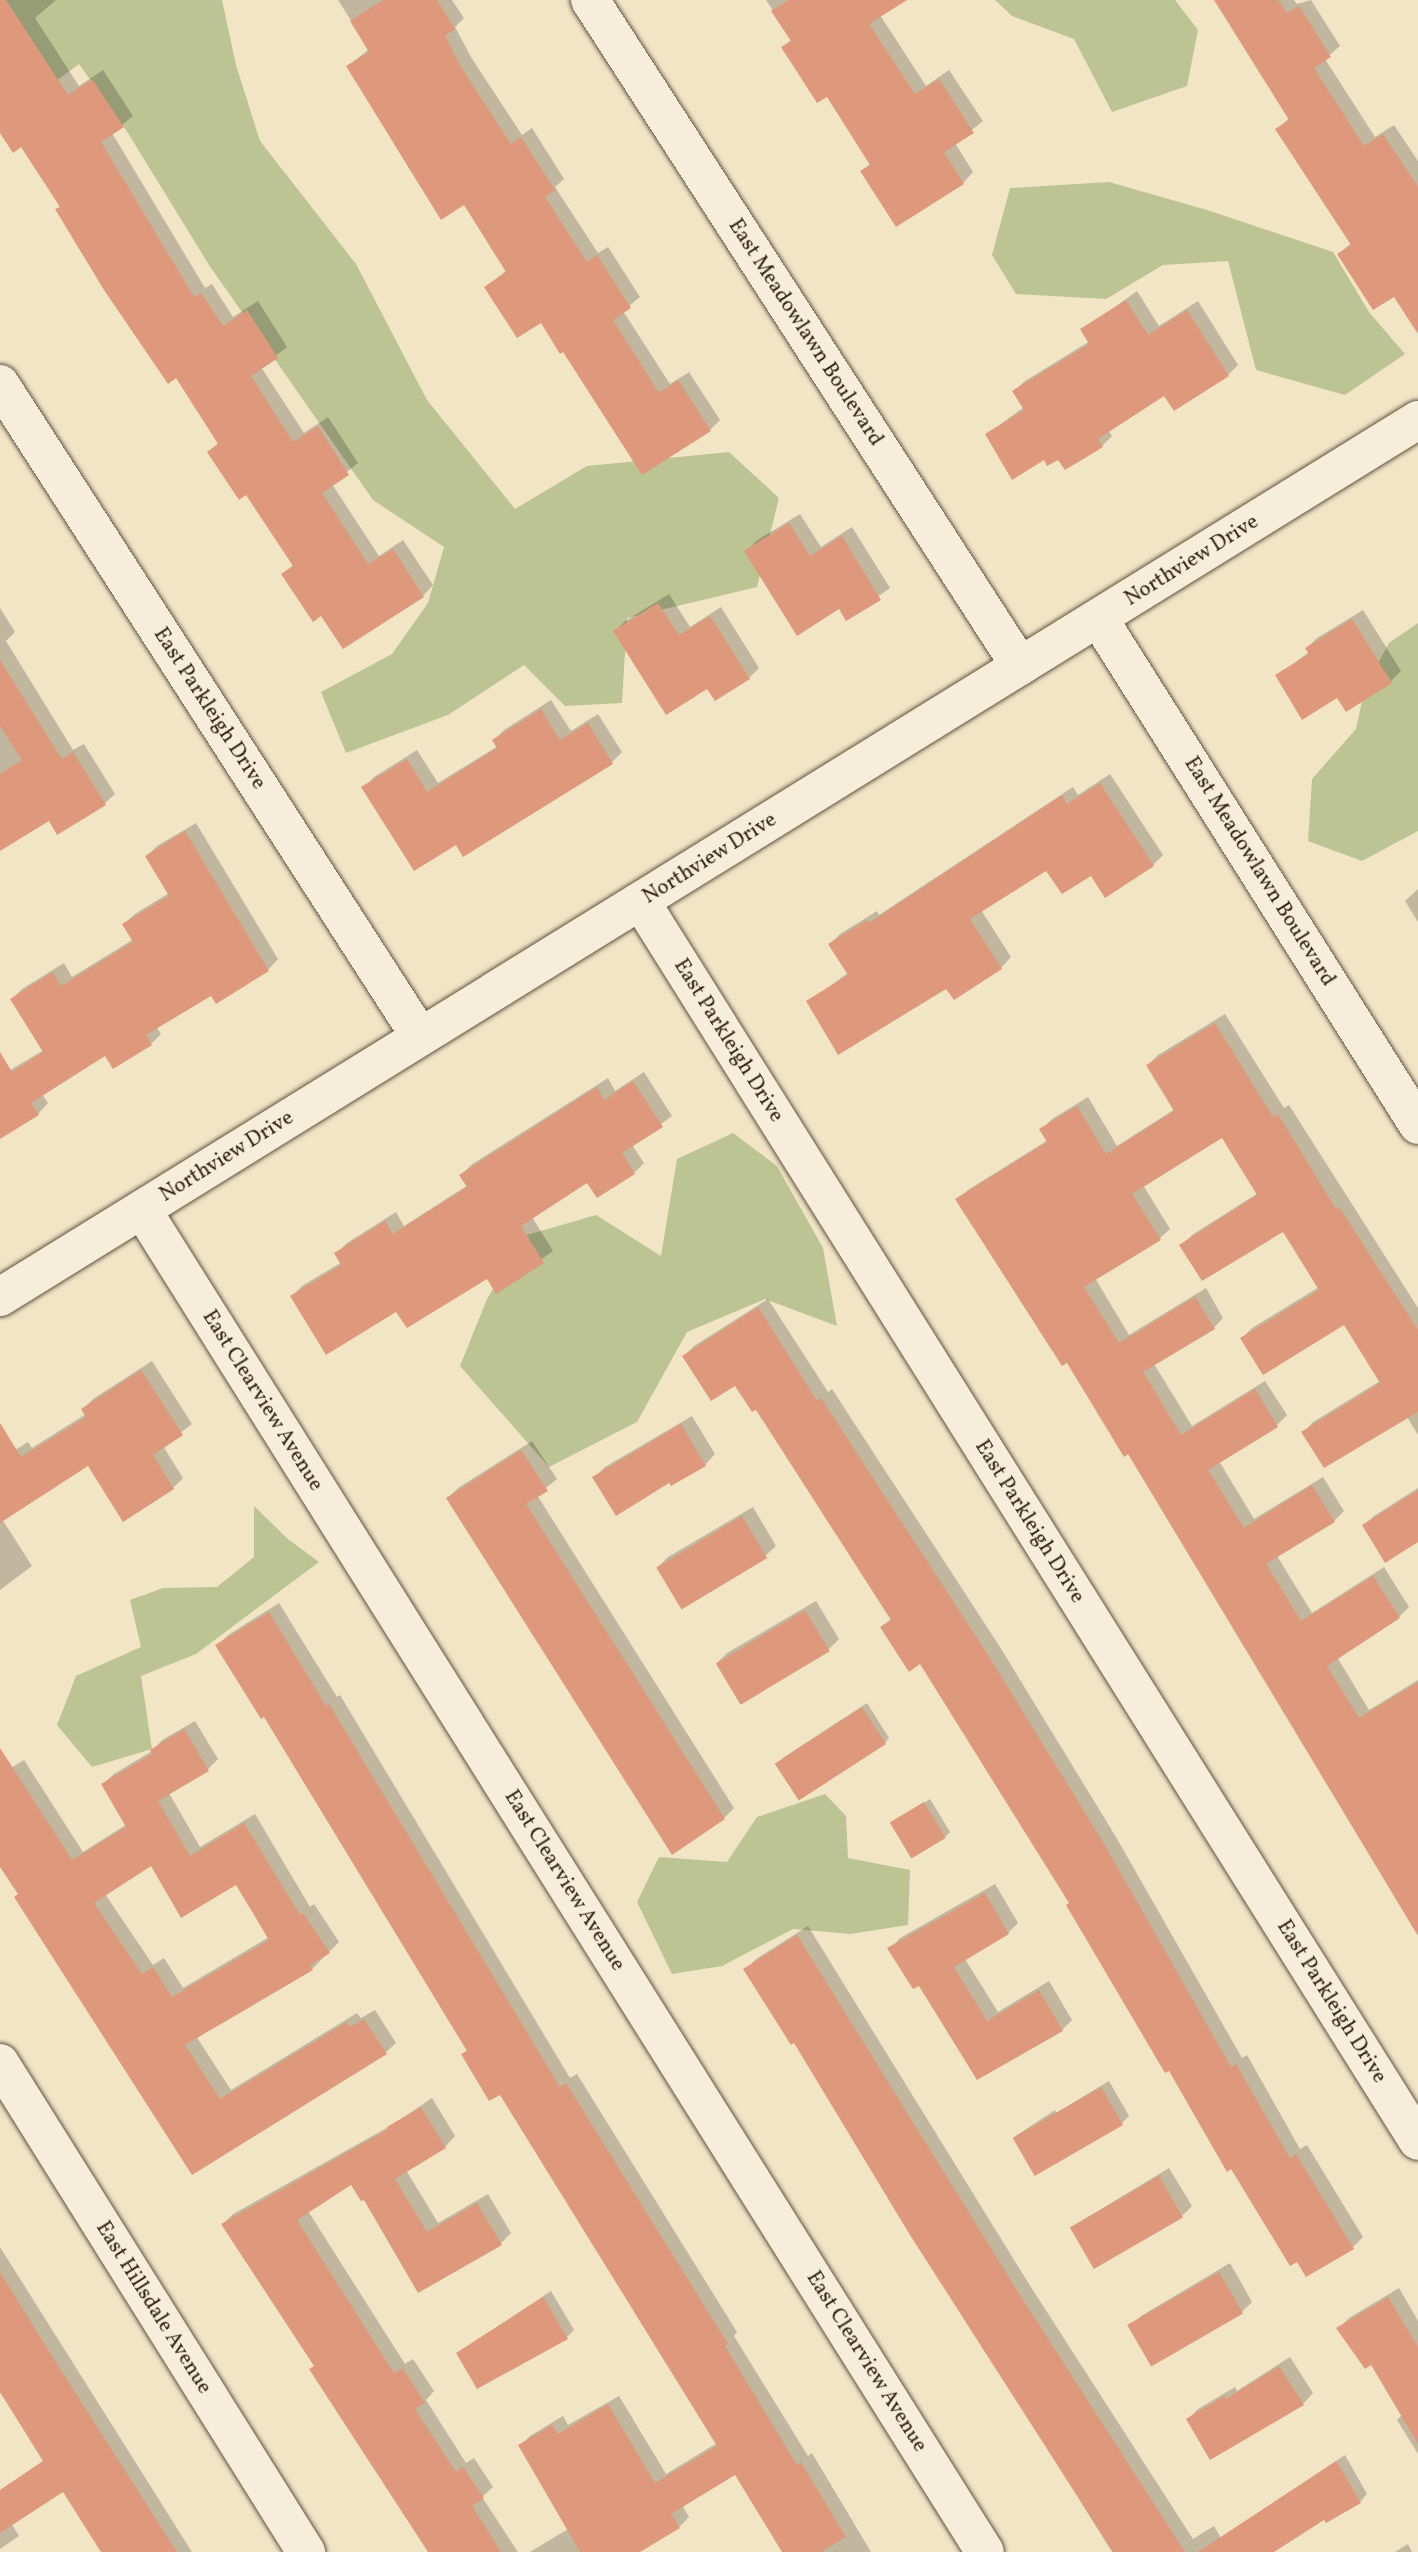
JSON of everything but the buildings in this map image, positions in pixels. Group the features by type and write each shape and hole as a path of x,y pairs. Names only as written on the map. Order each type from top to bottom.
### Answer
{"street":[{"name":"East Meadowlawn Boulevard","path":"590,0 1020,666"},
{"name":"East Parkleigh Drive","path":"0,384 419,1035"},
{"name":"Northview Drive","path":"0,1297 143,1211 419,1035 641,902 1418,420"},
{"name":"East Meadowlawn Boulevard","path":"1100,619 1418,1125"},
{"name":"East Parkleigh Drive","path":"641,902 1418,2141"},
{"name":"East Clearview Avenue","path":"143,1211 985,2552"},
{"name":"East Hillsdale Avenue","path":"0,2063 306,2552"}],"green space":[{"path":"0,0 222,0 236,65 260,141 356,264 427,400 515,509 587,466 729,452 779,498 757,587 627,618 622,703 565,706 524,665 448,715 346,753 321,692 392,654 428,603 444,547 373,500 209,265 128,133 79,64 13,113"},
{"path":"995,0 1175,0 1198,30 1187,86 1112,112 1074,39 1012,16"},
{"path":"1109,182 1207,210 1333,252 1369,312 1405,354 1345,395 1256,370 1228,261 1163,265 1106,299 1016,294 992,255 1010,188"},
{"path":"1418,623 1418,831 1362,861 1308,841 1312,779 1356,729 1365,687 1389,643"},
{"path":"733,1133 777,1166 823,1248 837,1326 765,1299 687,1332 637,1422 549,1467 460,1366 487,1299 527,1235 596,1215 661,1256 677,1159"},
{"path":"254,1506 288,1539 319,1562 196,1654 141,1676 152,1749 92,1767 57,1725 76,1676 141,1647 130,1600 163,1588 217,1587 254,1557"},
{"path":"825,1794 846,1816 848,1858 910,1870 908,1925 850,1934 793,1929 722,1966 672,1974 637,1902 659,1857 727,1862 757,1817"}]}
